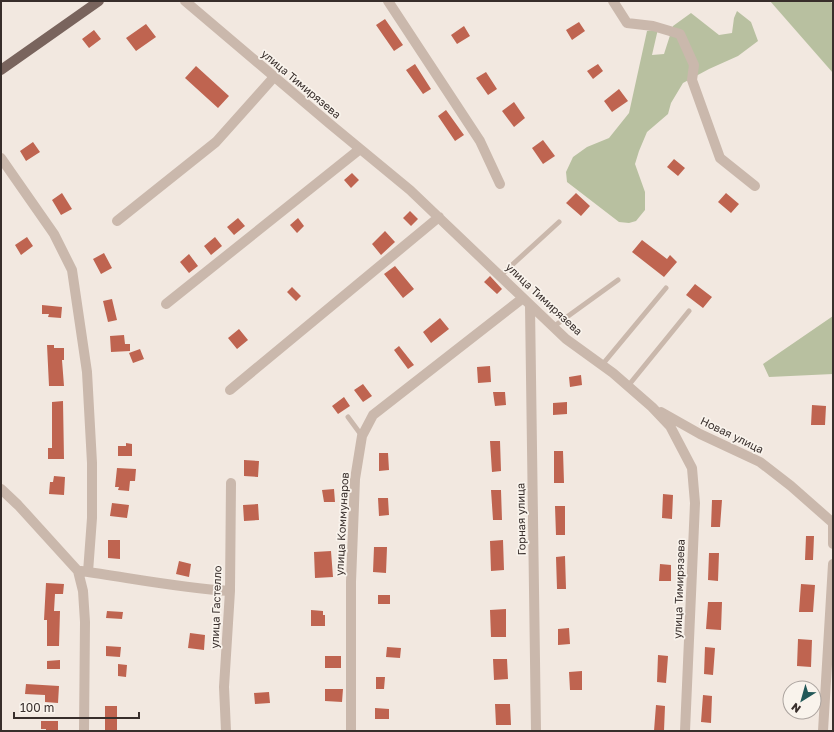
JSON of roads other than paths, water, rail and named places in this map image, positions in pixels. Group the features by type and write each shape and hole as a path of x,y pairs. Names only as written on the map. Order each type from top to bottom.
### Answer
{"main road":[{"path":"1,70 99,1"}],"street":[{"name":"улица Тимирязева","path":"185,1 274,78 410,190 566,339 628,386 652,407 670,426 692,468 695,503 685,731"},
{"path":"388,1 480,141 500,184"},
{"path":"612,1 627,22 654,26 680,34 694,65 692,80 720,158 755,186"},
{"path":"117,222 216,142 274,78"},
{"path":"166,304 360,149"},
{"path":"1,158 54,234 72,270 87,372 92,463 92,518 83,571 85,622 84,731"},
{"path":"230,390 439,217"},
{"name":"улица Коммунаров","path":"351,731 351,582 355,479 362,436 373,416 523,298"},
{"name":"Горная улица","path":"530,306 536,731"},
{"name":"Новая улица","path":"652,407 700,434 760,462 833,522 833,544"},
{"name":"улица Гастелло","path":"226,731 224,688 230,591 231,483"},
{"path":"1,489 83,571 136,578 194,589 230,591"},
{"path":"823,731 833,564"}],"lane":[{"path":"500,276 559,222"},
{"path":"553,327 618,280"},
{"path":"602,365 666,288"},
{"path":"628,386 690,311"},
{"path":"348,417 362,436"}]}
